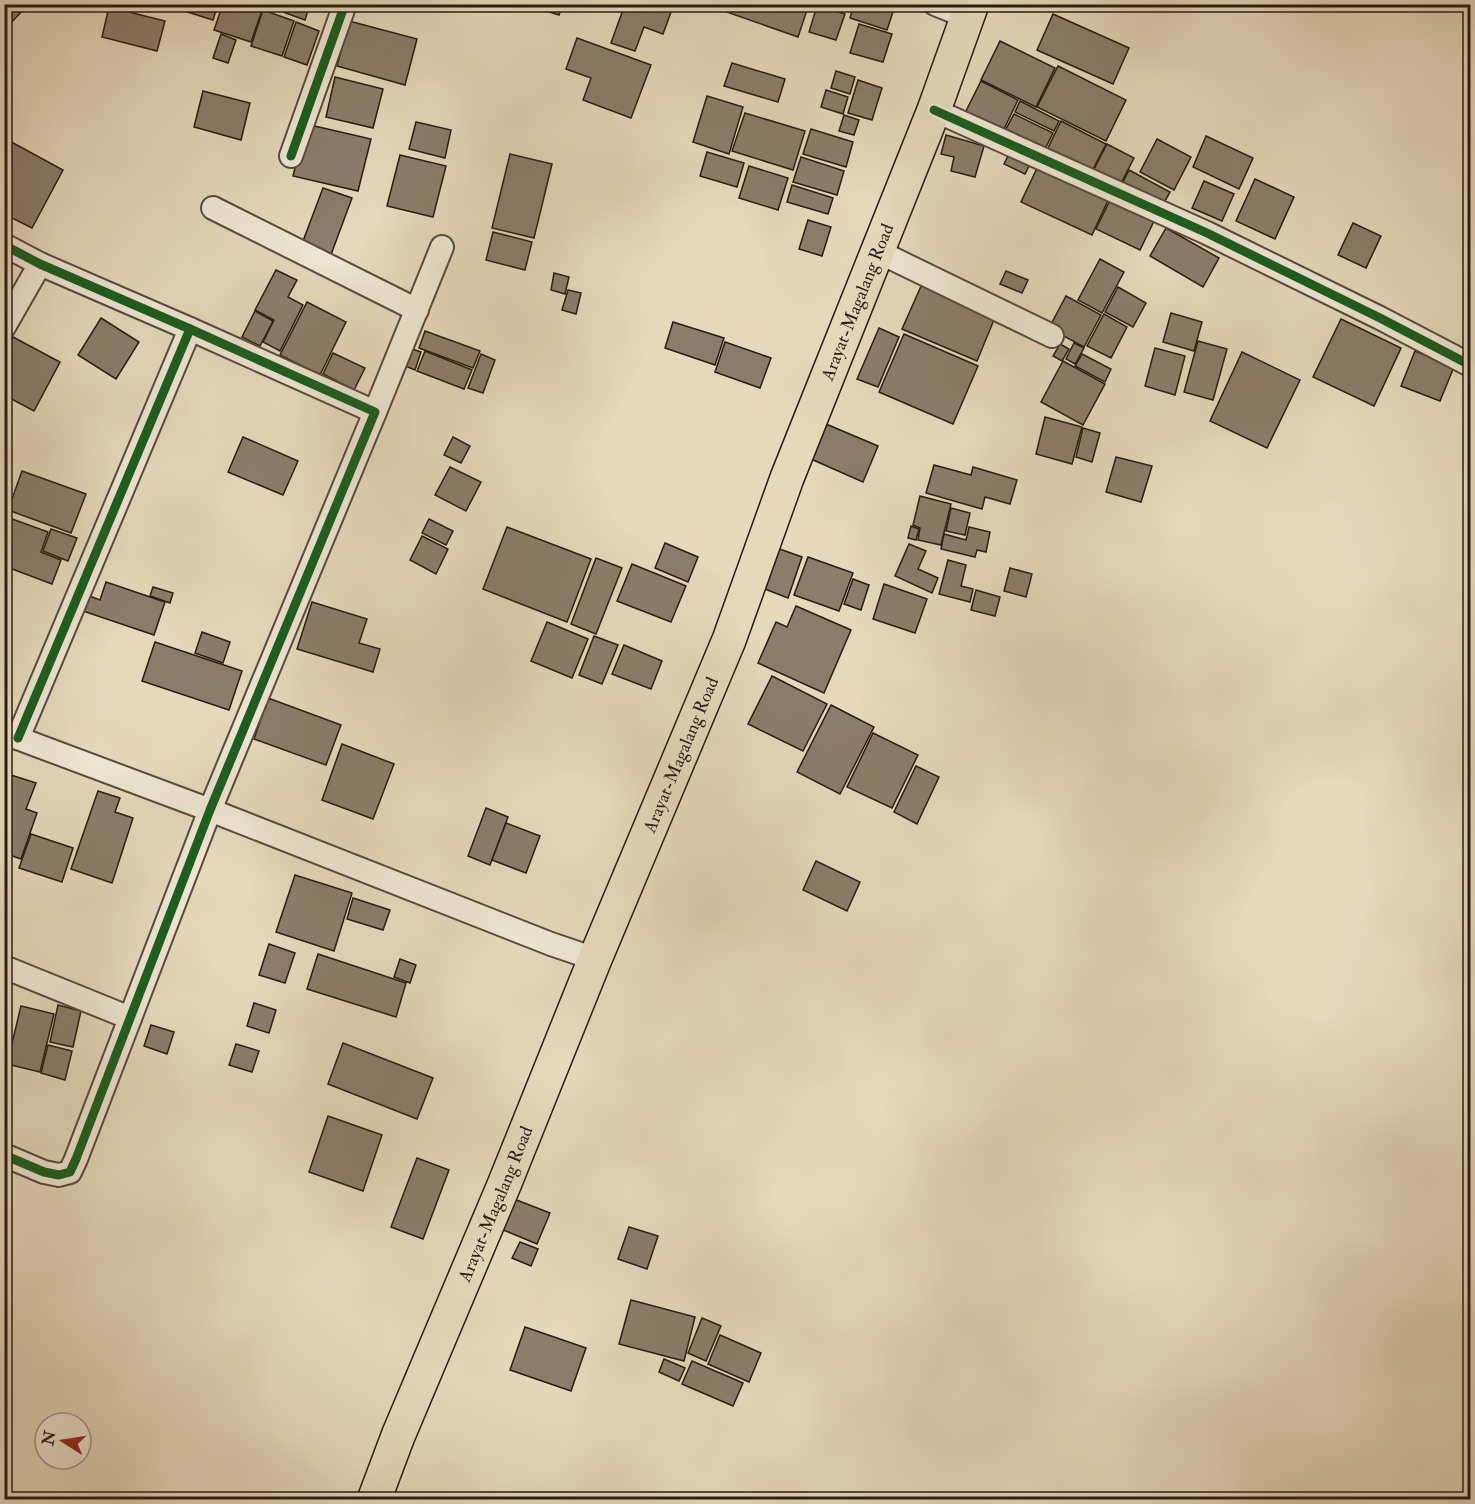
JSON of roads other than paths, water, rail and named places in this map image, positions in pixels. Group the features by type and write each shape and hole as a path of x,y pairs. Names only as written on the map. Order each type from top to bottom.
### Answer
{"main road":[{"name":"Arayat-Magalang Road","path":"374,1500 398,1436 729,640 788,478 934,110 969,11"}],"street":[{"path":"291,156 345,4"},
{"path":"935,4 969,11"},
{"path":"934,110 1207,233 1470,365"},
{"path":"213,208 417,310"},
{"path":"4,244 40,264 190,328 375,412"},
{"path":"4,1155 44,1172 59,1175 70,1172 210,810 442,247"},
{"path":"877,251 1052,336"},
{"path":"4,327 40,264"},
{"path":"190,328 11,736 210,810 551,944 595,959"},
{"path":"4,967 130,1018"}]}
